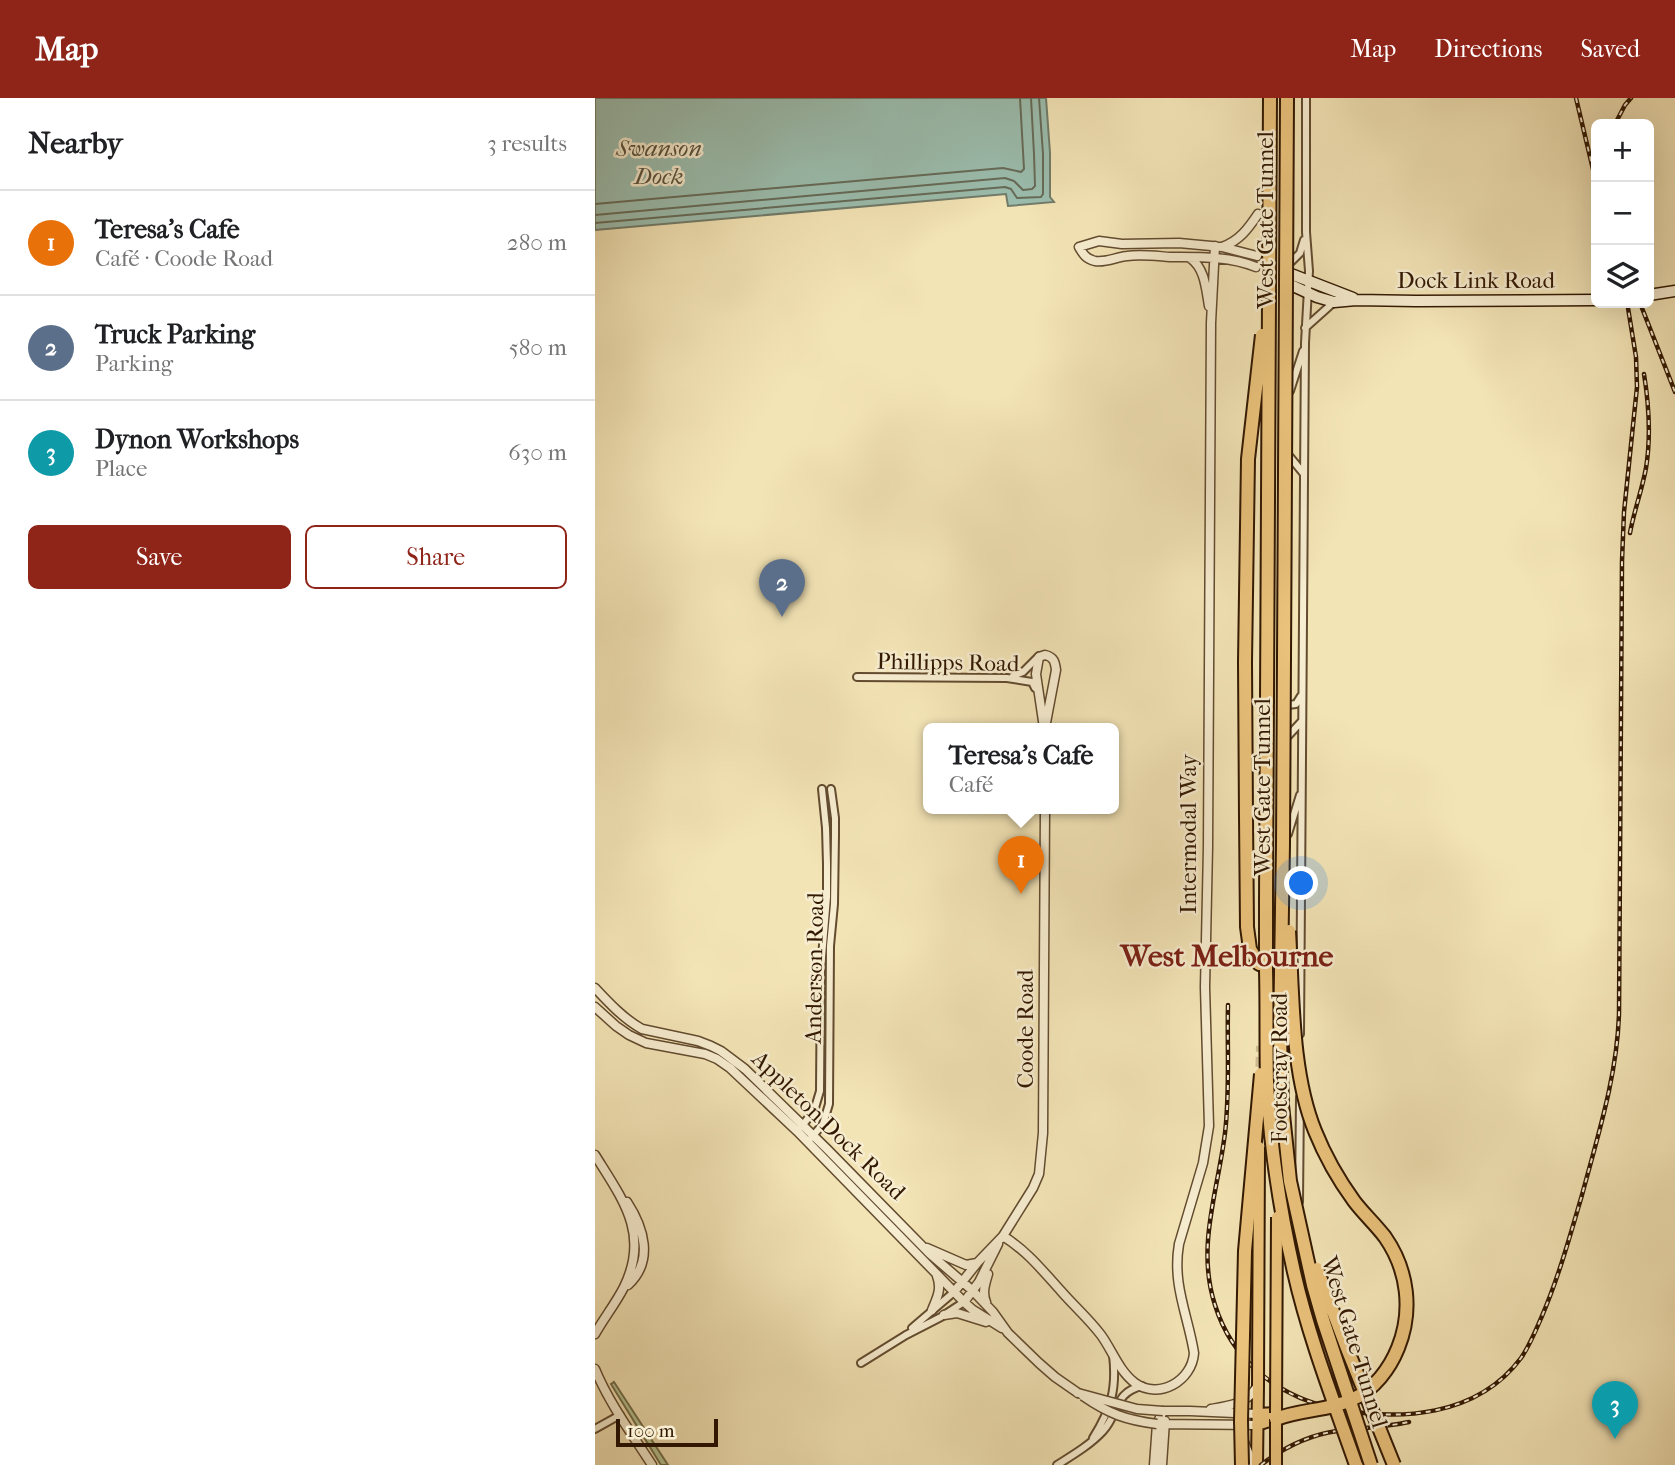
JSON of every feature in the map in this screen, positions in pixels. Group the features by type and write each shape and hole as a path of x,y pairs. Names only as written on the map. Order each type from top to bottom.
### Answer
{"highway":[{"name":"West Gate Tunnel","path":"1270,98 1263,967 1267,1082 1276,1167 1289,1246 1305,1310 1356,1465"},
{"name":"West Gate Tunnel","path":"1287,98 1281,1093 1288,1168 1297,1213 1323,1320 1371,1465"},
{"path":"1242,1465 1245,1251 1262,1065 1263,967 1252,955 1247,927 1245,663 1248,459 1269,281"},
{"path":"1276,1416 1325,1409 1353,1400 1371,1387 1388,1367 1402,1337 1407,1298 1399,1260 1383,1234 1333,1171 1314,1129 1302,1091 1296,1042 1284,843"},
{"path":"1297,1213 1394,1465"}],"main road":[{"name":"Footscray Road","path":"1288,736 1292,98"},
{"name":"Dock Link Road","path":"1291,274 1356,300"},
{"name":"Dock Link Road","path":"1291,274 1308,293 1333,302 1591,300"},
{"path":"1654,294 1675,291"},
{"name":"Footscray Road","path":"1255,1465 1260,1120"},
{"path":"1276,1465 1277,1217"},
{"name":"Appleton Dock Road","path":"1257,1420 1276,1416"}],"street":[{"name":"Footscray Road","path":"1299,1236 1303,716 1300,571 1305,328 1309,282 1306,232 1306,98"},
{"path":"1291,163 1305,163"},
{"path":"1218,246 1235,241 1258,215"},
{"path":"1291,274 1306,232"},
{"path":"1257,256 1218,246 1179,243 1122,244 1099,241 1079,247 1087,258 1096,261 1128,255 1187,256 1214,258 1257,267"},
{"name":"Intermodal Way","path":"1142,1387 1160,1389 1171,1386 1186,1376 1193,1361 1192,1344 1178,1291 1176,1257 1203,1163 1209,1126 1205,988 1212,323 1214,258 1218,246"},
{"name":"Intermodal Way","path":"1187,256 1197,262 1202,273 1212,323"},
{"path":"1305,328 1333,302"},
{"name":"Footscray Road","path":"1290,391 1305,343"},
{"path":"1290,457 1304,474"},
{"path":"1042,655 1038,658 1036,674 1043,723"},
{"path":"1007,678 1023,672 1036,657 1052,657 1056,670 1045,723"},
{"name":"Phillipps Road","path":"857,677 1027,680 1033,682 1043,723"},
{"path":"1288,705 1299,702 1303,688"},
{"name":"Footscray Road","path":"1288,736 1300,724 1303,716"},
{"name":"Footscray Road","path":"1284,843 1300,795 1302,775"},
{"name":"Anderson Road","path":"800,1128 814,1111 820,1091 821,969 827,897 826,828 822,789"},
{"name":"Anderson Road","path":"810,1139 823,1124 829,1104 830,946 834,904 835,835 831,789"},
{"name":"Coode Road","path":"861,1363 964,1302 973,1291 1039,1174 1044,1120 1045,814"},
{"name":"Appleton Dock Road","path":"595,988 622,1015 642,1029 698,1041 721,1051 745,1069 954,1292 973,1310 1007,1332"},
{"name":"Appleton Dock Road","path":"595,1007 622,1031 646,1043 691,1050 717,1059 800,1128"},
{"name":"Appleton Dock Road","path":"810,1139 973,1291 1007,1332 1048,1371 1099,1408 1113,1415 1162,1424 1225,1425 1257,1420"},
{"path":"595,1155 625,1206 636,1242 634,1260 623,1290 595,1334"},
{"path":"1002,1237 1029,1255 1089,1320 1129,1378 1142,1387"},
{"name":"Coode Road","path":"906,1335 954,1292 1002,1237"},
{"path":"919,1242 965,1265 978,1262"},
{"path":"988,1307 983,1296 995,1251"},
{"path":"932,1310 939,1291 936,1273"},
{"path":"944,1315 957,1314 1007,1332"},
{"path":"1088,1445 1112,1398 1115,1381 1112,1352"},
{"path":"595,1369 652,1465"},
{"path":"1201,1411 1243,1401 1258,1386"},
{"path":"1057,1465 1088,1445 1106,1428 1123,1396 1134,1388 1142,1387"},
{"name":"Appleton Dock Road","path":"1078,1393 1137,1409 1201,1411 1257,1420"},
{"path":"1162,1465 1163,1411"},
{"path":"595,1429 620,1415"},
{"path":"1154,1465 1162,1424"},
{"path":"1225,1425 1241,1435 1255,1465"}],"green space":[{"path":"614,1382 668,1465 661,1465 611,1384"}],"water":[{"name":"Swanson Dock","path":"595,98 1046,98 1050,197 1054,202 1008,206 1006,194 595,230"}],"tunnel":[{"path":"1260,1082 1261,1046"},
{"path":"1278,1158 1279,1122"}],"railway":[{"path":"1576,98 1591,161"},
{"path":"1618,119 1631,98"},
{"path":"1228,1005 1227,1117 1210,1219 1208,1262 1215,1305 1233,1343 1245,1359 1275,1385 1293,1395 1332,1408 1410,1414 1460,1403 1482,1393 1503,1378 1521,1358 1548,1301 1582,1195 1615,1060 1619,1014 1622,561 1624,512 1637,387 1636,357 1628,308"},
{"path":"1642,308 1675,392"},
{"path":"1630,533 1649,445 1644,374"},
{"path":"1261,1465 1287,1448 1316,1436 1409,1422"}],"place":[{"name":"Truck Parking","path":"782,617"},
{"name":"Teresa's Cafe","path":"1021,894"},
{"name":"Dynon Workshops","path":"1615,1439"}],"district":[{"name":"West Melbourne","path":"1227,956"}]}
